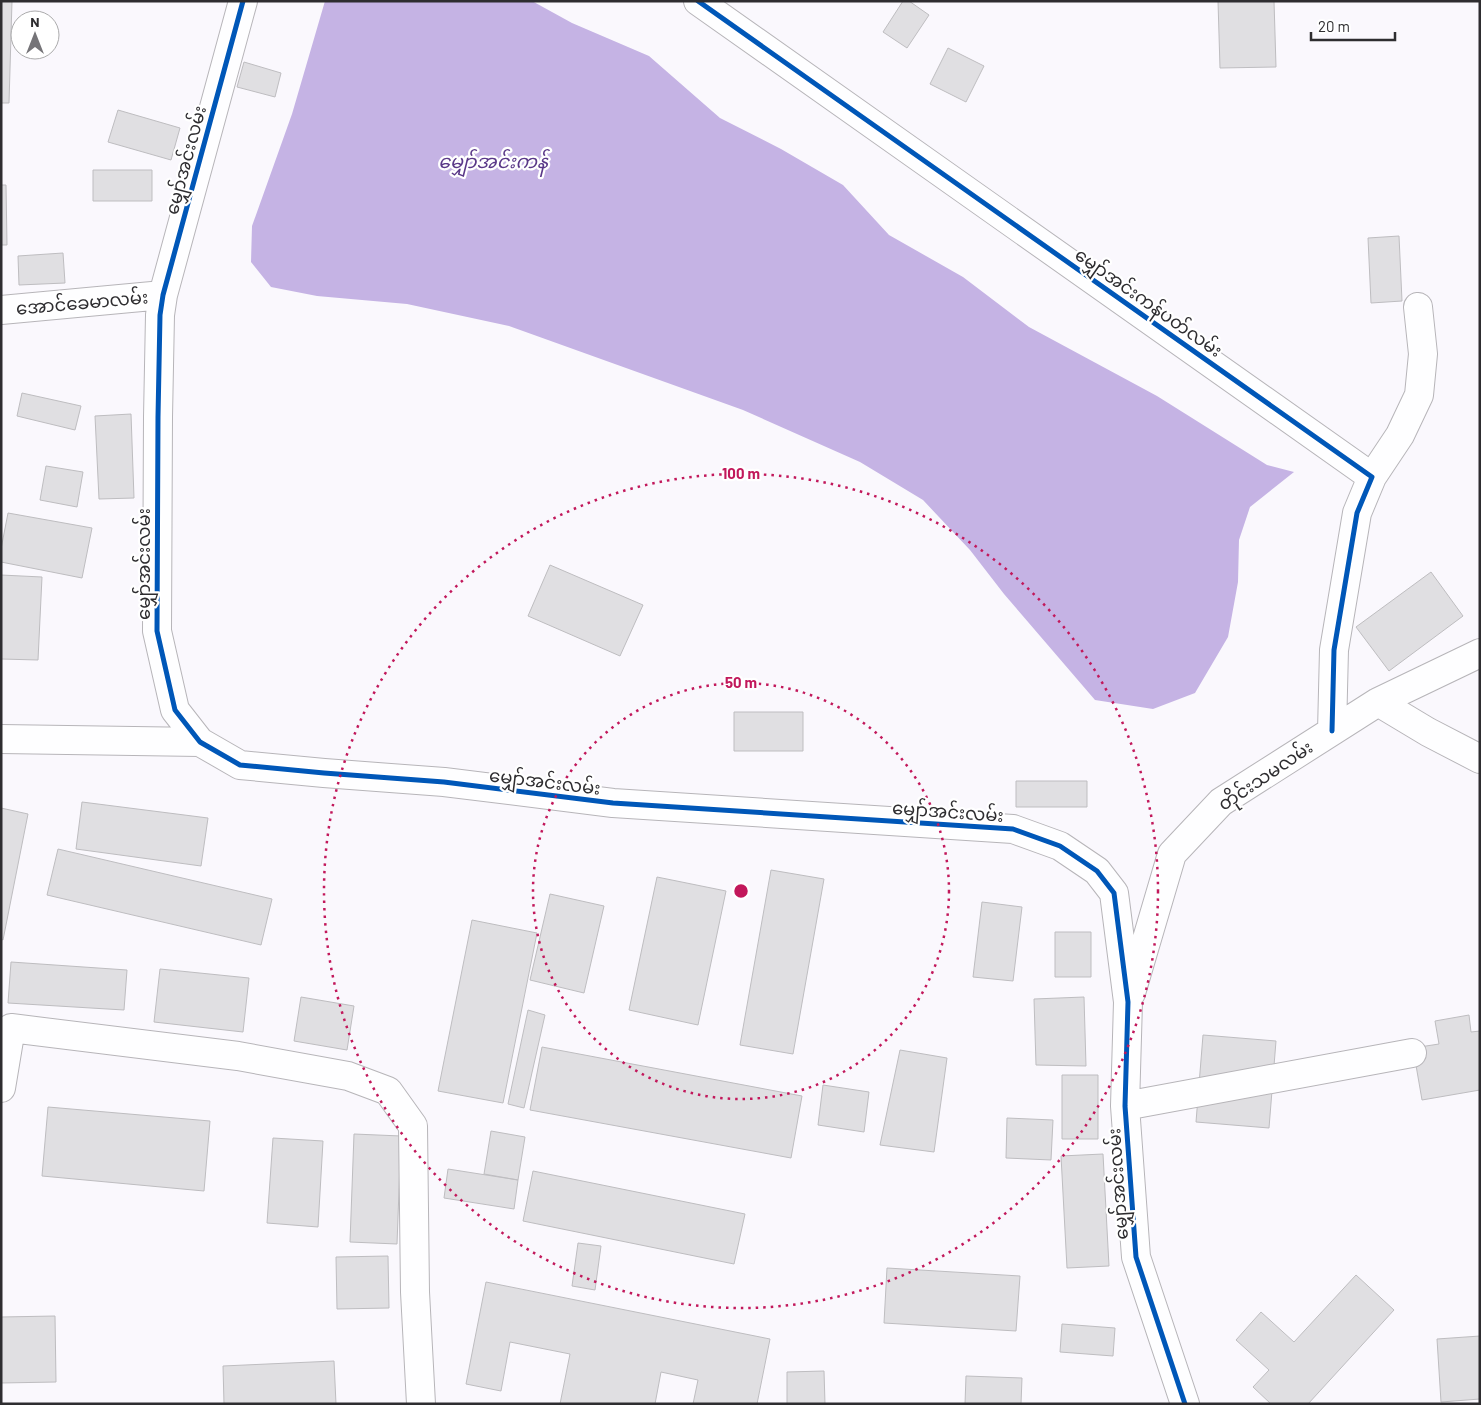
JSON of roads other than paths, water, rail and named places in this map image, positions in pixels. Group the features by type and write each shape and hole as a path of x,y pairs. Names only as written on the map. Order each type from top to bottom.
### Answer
{"street":[{"name":"မျှော်အင်းလမ်း","path":"243,1 163,295 160,315 157,630 175,710 200,742 240,765 444,782 612,803 1012,829 1060,846 1097,871 1114,893 1128,1002 1126,1106 1136,1257 1185,1404"},
{"name":"မျှော်အင်းကန်ပတ်လမ်း","path":"698,1 1372,477"},
{"name":"အောင်ခေမာလမ်း","path":"1,310 163,295"},
{"path":"1332,731 1334,650 1357,512 1372,477 1400,435 1419,394 1423,354 1418,307"},
{"name":"တိုင်းသမလမ်း","path":"1128,1002 1172,854 1221,802 1378,702 1480,654"},
{"path":"1378,702 1428,732 1480,759"},
{"path":"1,739 200,742"},
{"path":"1,1088 10,1028 238,1056 348,1076 388,1092 413,1126 416,1292 421,1404"},
{"path":"1126,1106 1412,1053"}],"water":[{"name":"မျှော်အင်းကန်","path":"325,1 532,1 572,23 649,56 720,118 781,149 843,185 889,235 963,277 1029,327 1157,396 1267,465 1294,472 1250,507 1239,540 1238,582 1228,637 1195,693 1153,709 1095,700 1004,594 970,550 923,500 860,462 743,410 509,326 407,304 317,296 271,287 251,262 252,226 292,114"}]}
